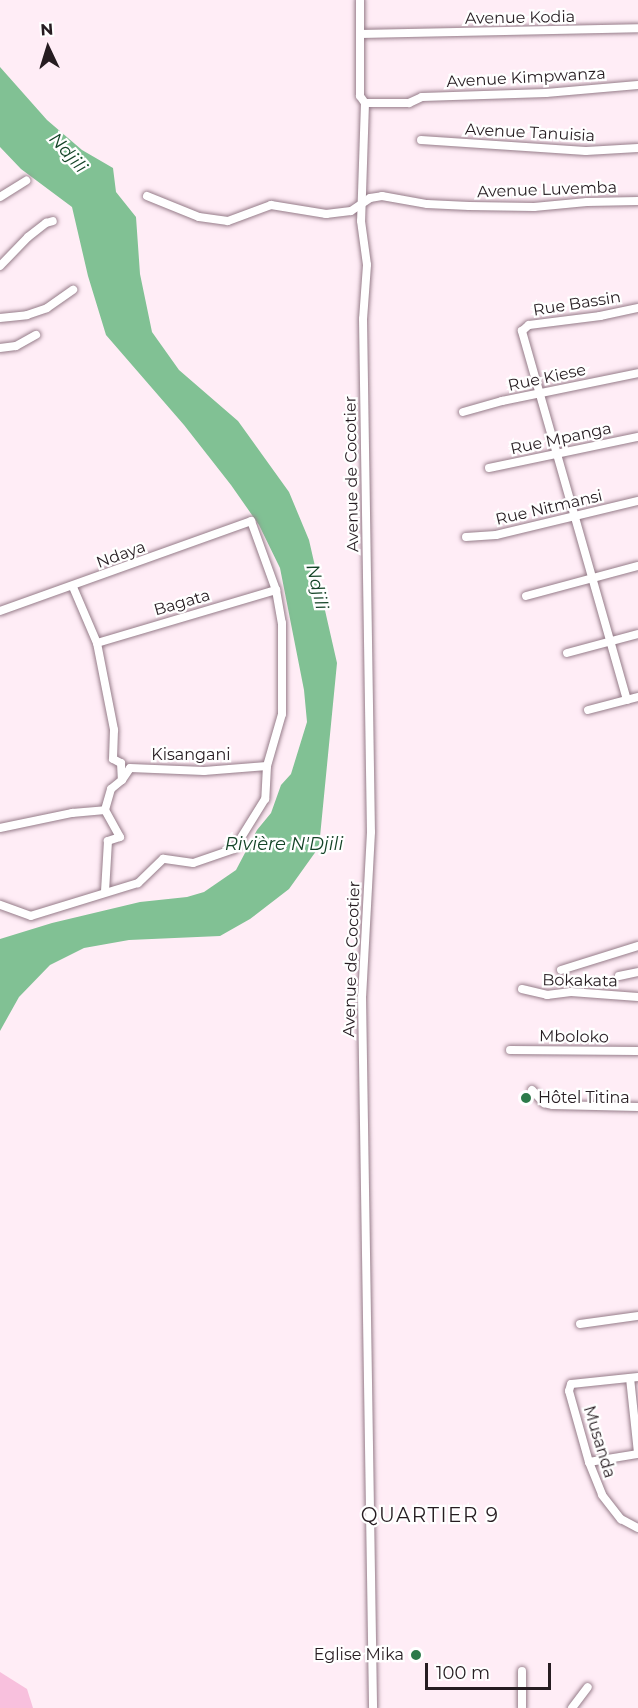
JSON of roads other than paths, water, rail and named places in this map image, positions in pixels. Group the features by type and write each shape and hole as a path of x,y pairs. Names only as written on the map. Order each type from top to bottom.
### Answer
{"street":[{"name":"Avenue de Cocotier","path":"360,0 360,96 365,103 362,239 367,265 363,319 371,832 362,996 373,1708"},
{"name":"Avenue Kodia","path":"360,34 638,28"},
{"name":"Avenue Kimpwanza","path":"365,103 409,102 415,99 638,85"},
{"name":"Avenue Tanuisia","path":"421,140 586,151 638,148"},
{"path":"0,197 26,181"},
{"name":"Avenue Luvemba","path":"147,196 199,217 228,222 271,205 326,214 351,211 370,198 382,196 427,204 468,206 534,207 587,202 638,201"},
{"path":"0,266 28,237 46,223 53,221"},
{"path":"0,318 27,315 47,308 73,290"},
{"name":"Rue Bassin","path":"539,393 522,331 529,325 600,316 638,308"},
{"path":"0,348 16,346 36,335"},
{"name":"Rue Kiese","path":"463,412 539,393 638,373"},
{"path":"539,393 627,699"},
{"name":"Rue Mpanga","path":"489,468 638,437"},
{"name":"Rue Nitmansi","path":"466,537 496,536 638,501"},
{"name":"Ndaya","path":"0,611 73,587 251,521 276,590"},
{"path":"526,596 638,566"},
{"path":"73,587 97,643 114,730 113,759 121,763 122,780 111,789 105,810 120,837 108,841 105,892"},
{"path":"0,905 31,916 138,883 163,859 193,863 234,849 265,799 267,766 282,714 282,623 276,590"},
{"name":"Bagata","path":"97,643 276,590"},
{"path":"567,653 638,634"},
{"path":"588,710 638,697"},
{"name":"Kisangani","path":"122,780 130,768 204,771 267,766"},
{"path":"0,828 72,813 105,810"},
{"path":"561,970 638,946"},
{"path":"618,976 638,972"},
{"name":"Bokakata","path":"522,989 547,995 571,992 638,997"},
{"name":"Mboloko","path":"510,1050 638,1051"},
{"path":"532,1090 544,1103 638,1107"},
{"path":"580,1324 638,1316"},
{"path":"589,1462 638,1454 634,1378"},
{"name":"Musanda","path":"634,1378 571,1384 569,1390 589,1462 602,1495 621,1519 638,1528"},
{"path":"522,1671 522,1708"},
{"path":"572,1708 588,1687"}],"water":[{"name":"Rivière N'Djili","path":"0,67 47,120 82,150 113,168 116,192 136,217 140,274 152,332 179,370 238,421 289,492 309,540 337,663 319,847 289,889 250,919 220,936 129,940 84,948 50,965 19,997 0,1031 0,939 52,923 140,902 187,897 204,892 236,870 257,830 271,813 281,785 291,774 307,722 304,690 280,568 259,525 231,485 184,425 106,335 88,276 72,207 21,169 0,147"}],"place":[{"name":"Hôtel Titina","path":"526,1098"},
{"name":"Eglise Mika","path":"416,1655"}],"district":[{"name":"QUARTIER 9","path":"430,1515"}],"water label":[{"name":"Ndjili","path":"68,153"},
{"name":"Ndjili","path":"317,587"}]}
